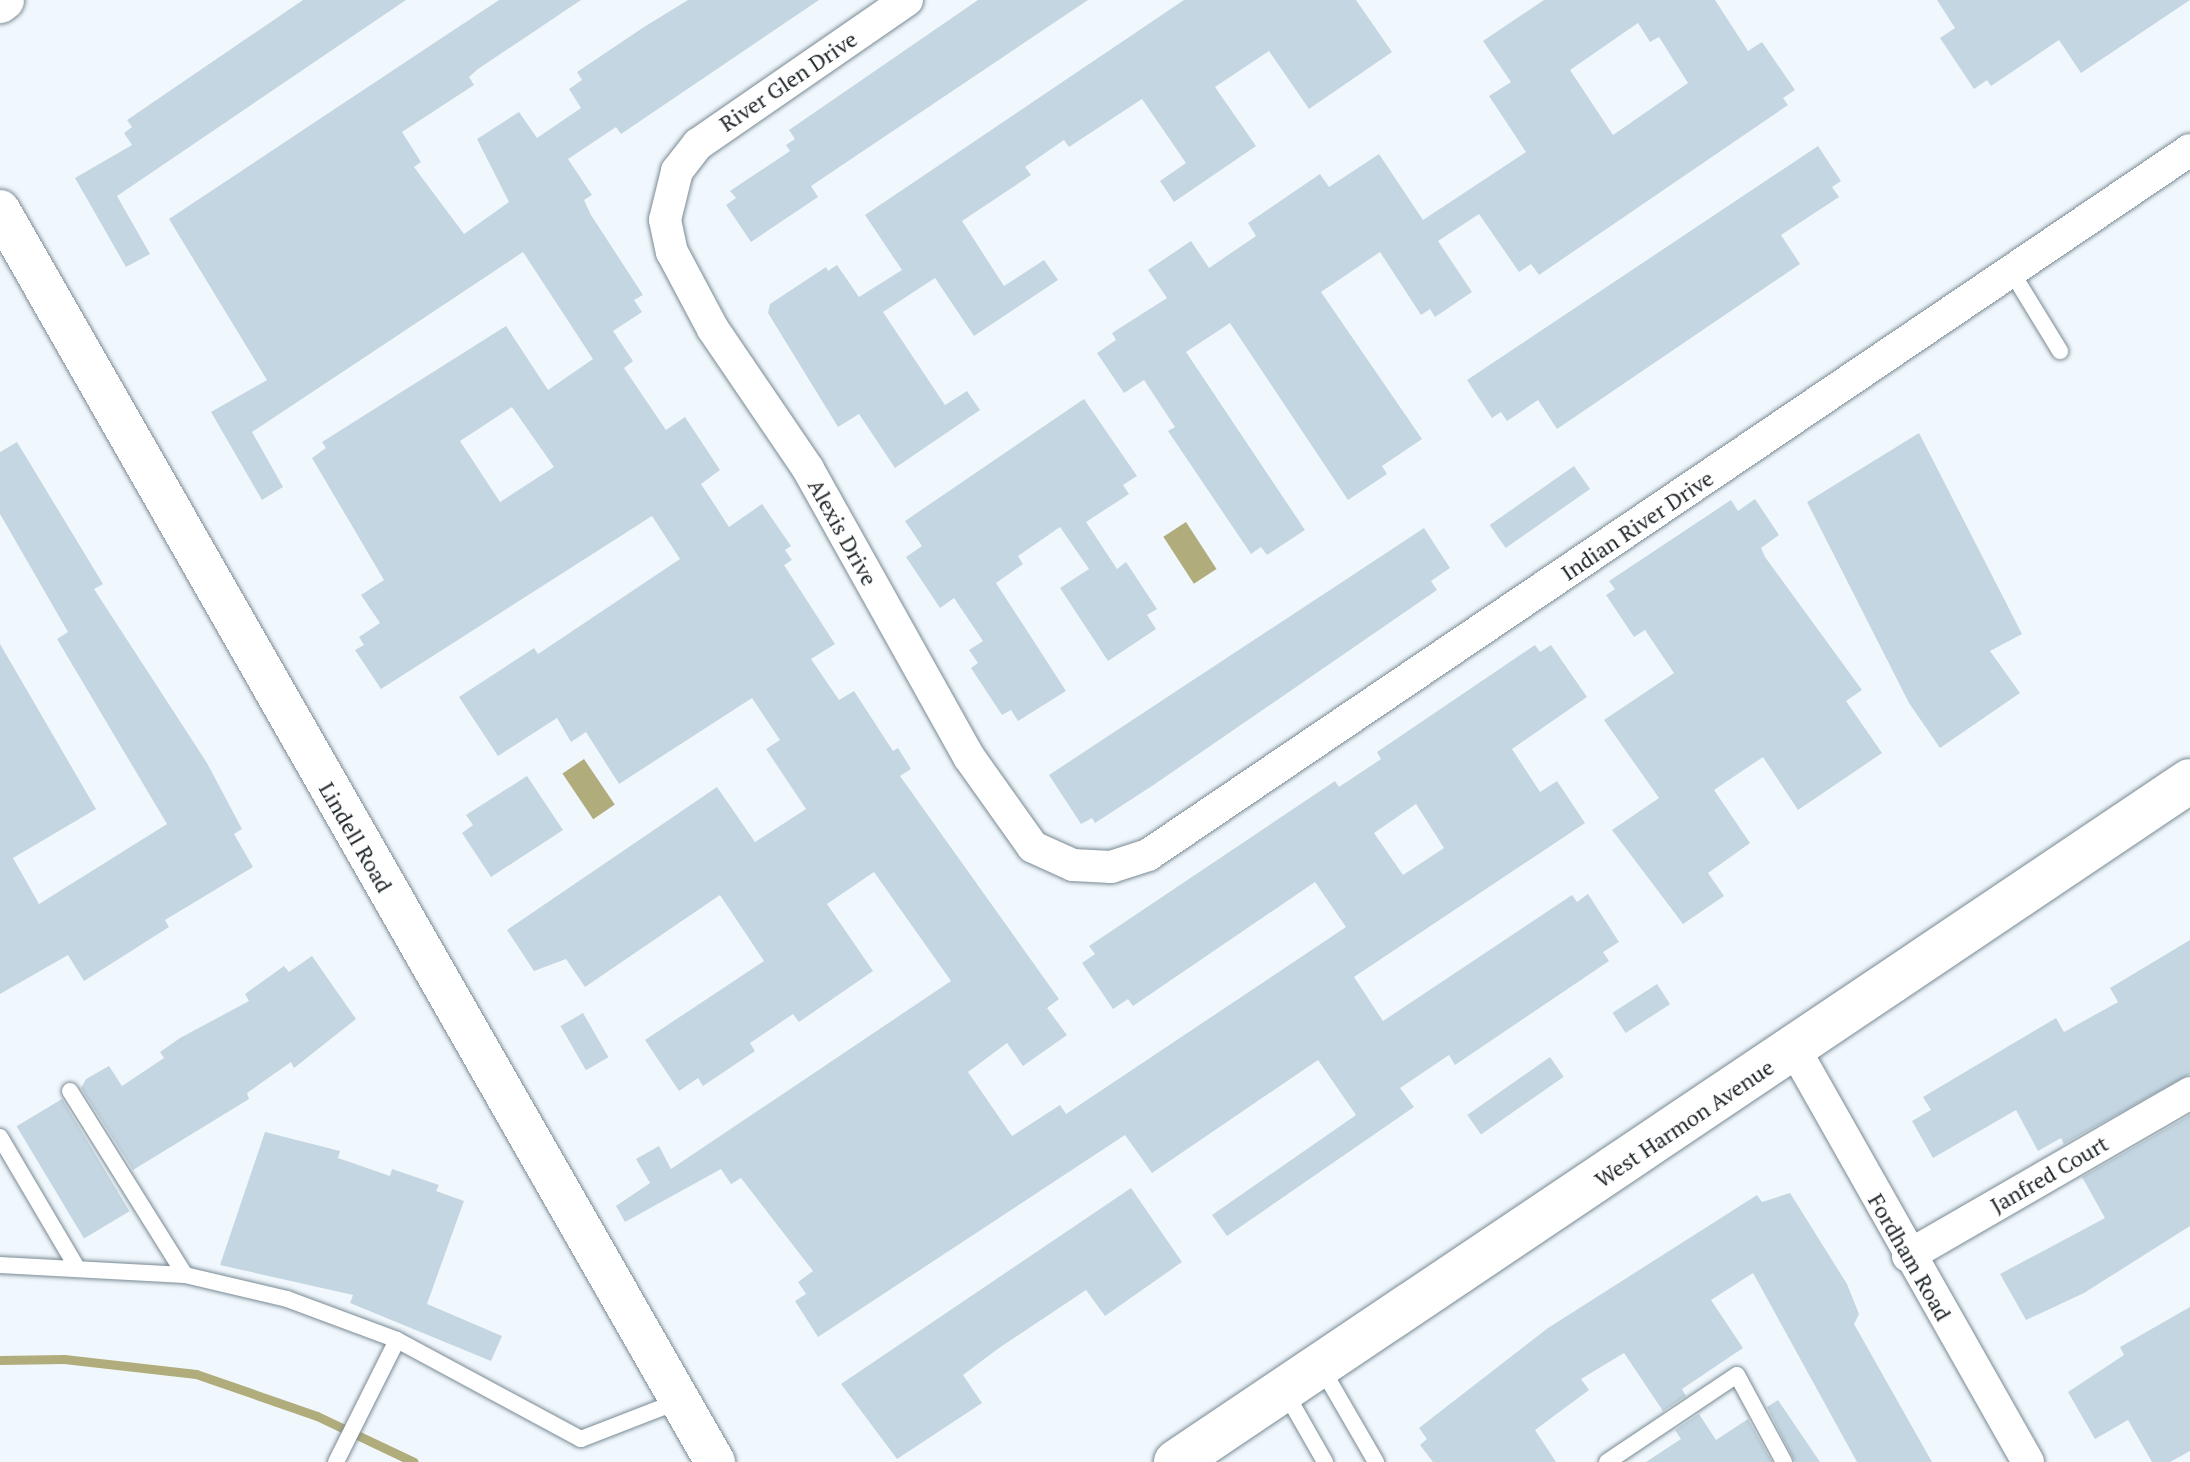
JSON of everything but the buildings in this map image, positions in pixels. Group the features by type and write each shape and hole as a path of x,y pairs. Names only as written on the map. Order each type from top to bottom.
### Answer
{"main road":[{"name":"West Harmon Avenue","path":"1176,1462 1795,1050 2190,781"}],"street":[{"name":"River Glen Drive","path":"677,171 720,126 907,0"},
{"name":"Indian River Drive","path":"1073,865 1111,867 1148,855 2190,150"},
{"name":"Alexis Drive","path":"677,171 665,220 672,252 713,329 808,469 969,757 1033,847 1073,865"},
{"name":"Lindell Road","path":"0,210 715,1462"},
{"name":"Fordham Road","path":"1795,1050 1908,1256 2028,1462"},
{"name":"Janfred Court","path":"1908,1256 2190,1093"}],"lane":[{"path":"2011,271 2060,351"},
{"path":"70,1091 185,1275"},
{"path":"0,1137 76,1266"},
{"path":"0,1265 76,1266 185,1275 287,1299 397,1340 552,1428 581,1439 601,1435 679,1401"},
{"path":"336,1462 369,1389 397,1340"},
{"path":"1320,1365 1376,1462"},
{"path":"1607,1462 1737,1375 1784,1462"},
{"path":"1283,1389 1325,1462"}],"shaded area":[{"path":"1186,522 1216,569 1194,584 1163,537"},
{"path":"584,759 615,805 593,819 562,774"}],"waterway":[{"path":"0,1360 64,1359 196,1374 317,1416 414,1462"}]}
